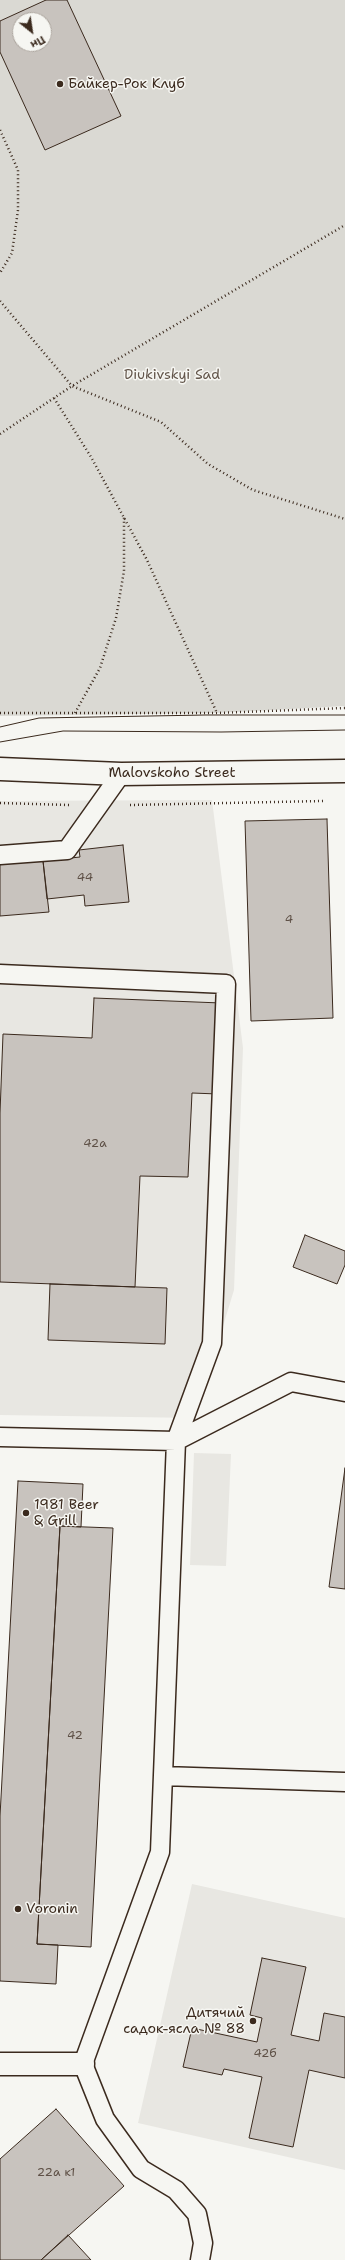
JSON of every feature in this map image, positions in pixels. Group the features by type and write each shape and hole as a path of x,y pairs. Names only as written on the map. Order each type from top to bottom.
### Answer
{"street":[{"name":"Malovskoho Street","path":"0,769 121,774 345,771"},
{"path":"0,2064 83,2064"}],"lane":[{"path":"0,856 66,850 121,774"},
{"path":"0,974 226,984 212,1343 176,1441 160,1852 83,2064 105,2119 141,2169 176,2190 197,2214 203,2243 200,2260"},
{"path":"0,1437 176,1441 291,1382 345,1392"},
{"path":"163,1776 345,1782"}],"path":[{"path":"0,130 18,170 18,210 12,253 0,273"},
{"path":"0,434 72,386 345,225"},
{"path":"0,301 72,386 161,422 208,464 253,490 345,519"},
{"path":"54,398 124,516 147,560 217,713"},
{"path":"75,713 100,668 116,618 124,571 124,516"},
{"path":"0,713 217,713 345,708"},
{"path":"0,803 98,806 329,801"}],"shaded area":[{"path":"212,800 243,1048 234,1290 195,1418 0,1415 0,801"},
{"path":"194,1453 231,1454 226,1566 190,1565"},
{"name":"Дитячий садок-ясла № 88","path":"192,1884 345,1918 345,2170 138,2123"}],"green space":[{"name":"Diukivskyi Sad","path":"0,0 345,0 345,706 215,713 0,716"}],"building":[{"name":"Байкер-Рок Клуб","path":"46,0 67,0 121,116 45,150 0,52 0,21 12,16 12,52 52,52 52,12 20,12"},
{"path":"327,819 333,1018 251,1021 245,821"},
{"path":"123,845 129,902 85,906 84,895 47,899 43,861 80,857 79,850"},
{"path":"0,847 43,861 49,912 0,916"},
{"path":"94,998 221,1003 218,1094 192,1093 188,1177 140,1176 135,1287 0,1282 0,1113 3,1034 92,1038"},
{"path":"305,1235 345,1251 345,1265 337,1284 293,1267"},
{"path":"50,1284 167,1288 165,1344 48,1340"},
{"path":"345,1468 345,1589 329,1587"},
{"path":"18,1481 83,1484 81,1527 60,1526 37,1944 58,1945 56,1984 0,1981 0,1816"},
{"path":"60,1526 113,1528 91,1947 37,1944"},
{"path":"262,1958 306,1967 291,2035 319,2041 324,2013 345,2017 345,2078 309,2070 293,2147 249,2138 262,2077 224,2069 222,2075 183,2067 192,2028 257,2042 262,2018 250,2015"},
{"path":"56,2109 124,2186 41,2260 0,2260 0,2159"},
{"path":"68,2235 91,2260 41,2260"}],"tram line":[{"path":"0,727 39,718 205,715 345,715"},
{"path":"0,742 63,731 221,732 345,730"}],"place":[{"name":"Байкер-Рок Клуб","path":"60,84"},
{"name":"1981 Beer & Grill","path":"26,1513"},
{"name":"Voronin","path":"18,1909"},
{"name":"Дитячий садок-ясла № 88","path":"253,2021"}]}
